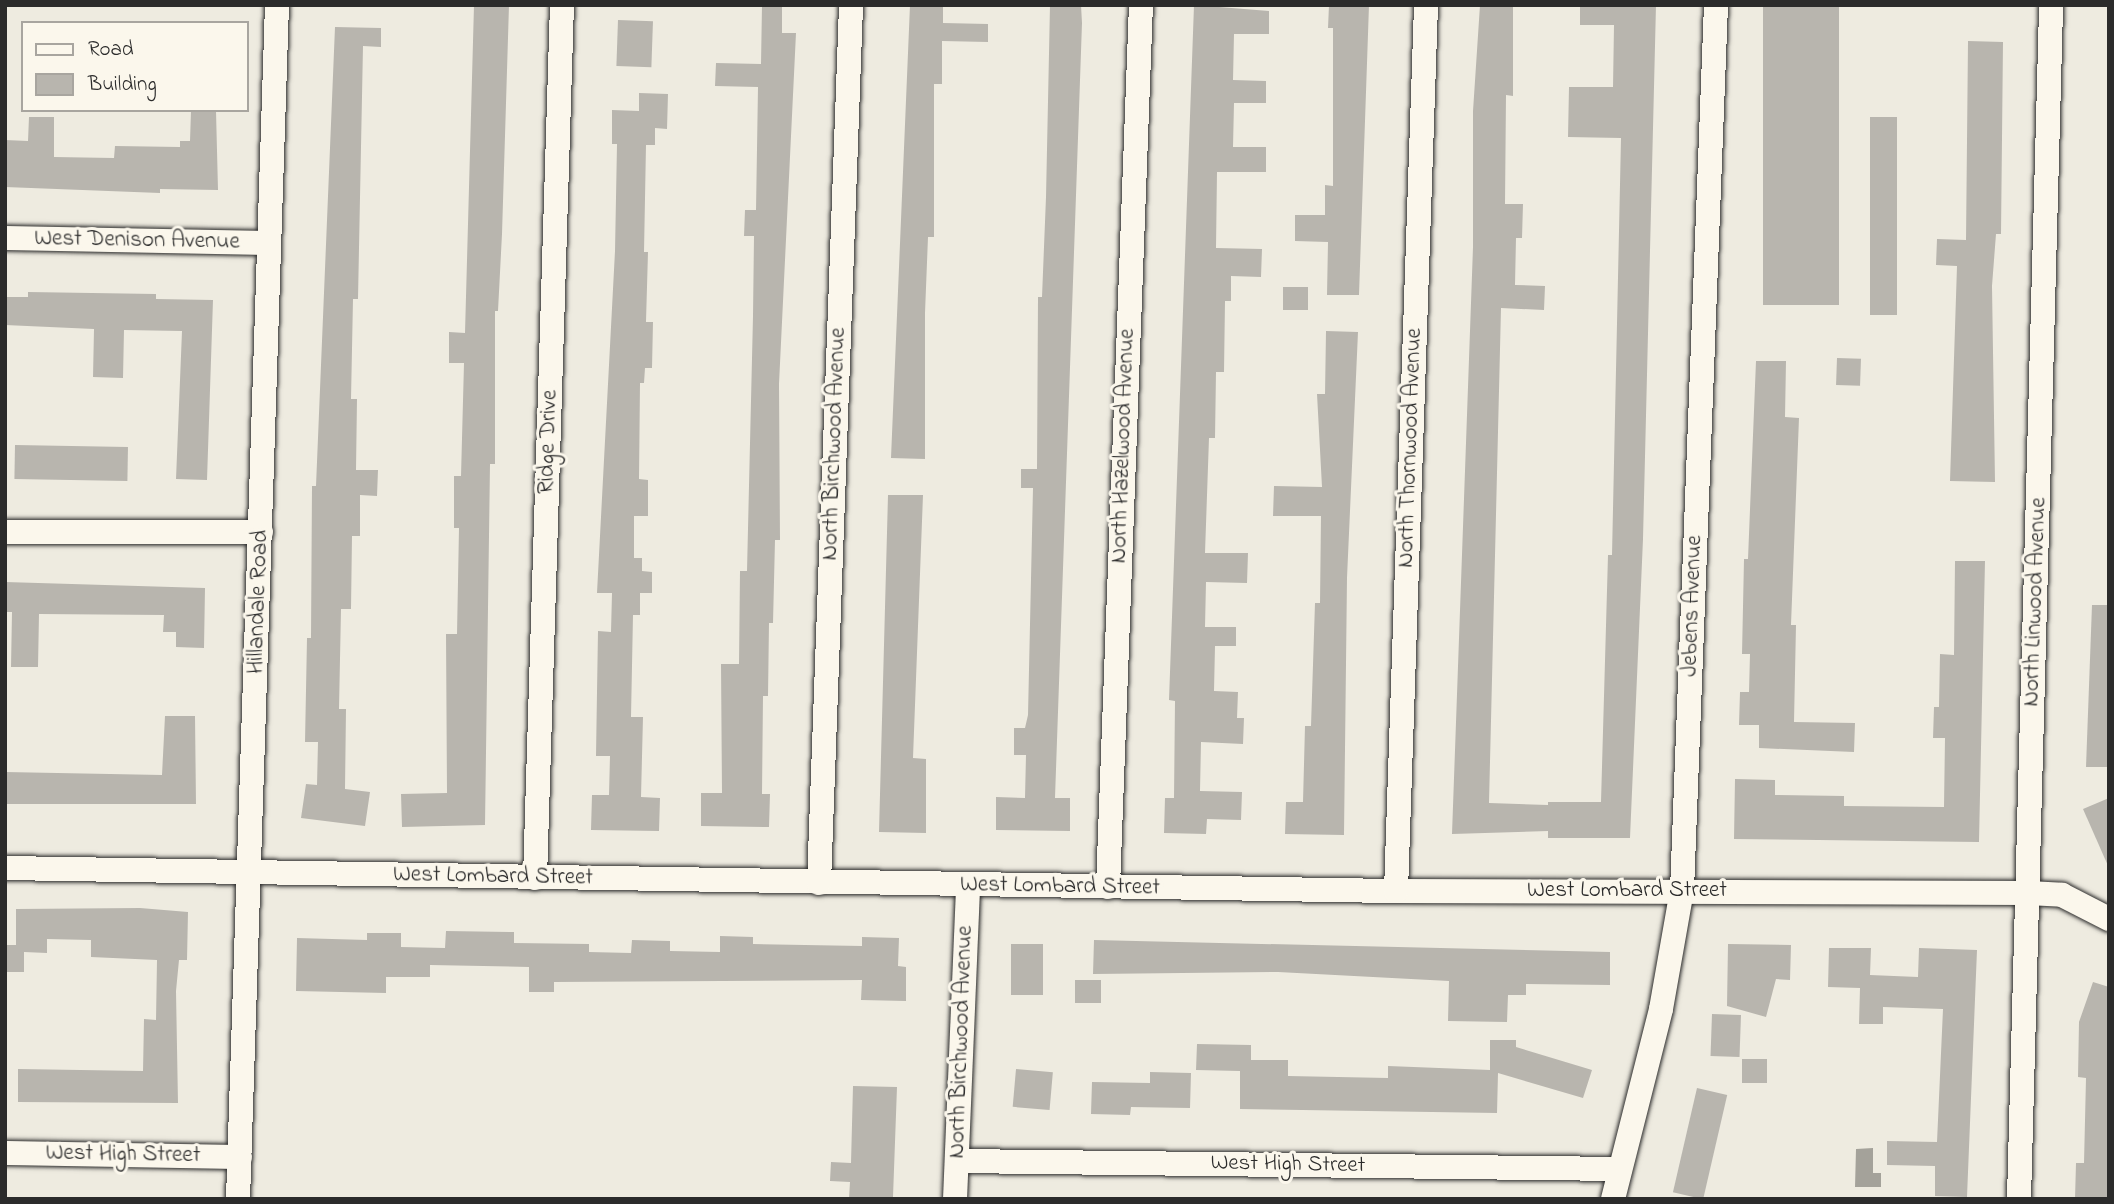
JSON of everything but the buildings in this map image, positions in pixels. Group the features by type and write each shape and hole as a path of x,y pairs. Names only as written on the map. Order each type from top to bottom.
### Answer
{"street":[{"name":"Hillandale Road","path":"239,1199 252,873 277,5"},
{"name":"Ridge Drive","path":"535,878 562,5"},
{"name":"North Birchwood Avenue","path":"819,883 852,5"},
{"name":"North Hazelwood Avenue","path":"1108,887 1141,5"},
{"name":"North Thornwood Avenue","path":"1396,891 1426,5"},
{"name":"Jebens Avenue","path":"1613,1199 1661,1009 1682,890 1716,5"},
{"name":"North Linwood Avenue","path":"2019,1199 2051,5"},
{"name":"West Denison Avenue","path":"5,238 269,243"},
{"path":"5,532 261,533"},
{"name":"West Lombard Street","path":"5,867 1396,891 2028,893 2062,894 2109,919"},
{"name":"North Birchwood Avenue","path":"955,1199 968,885"},
{"name":"West High Street","path":"5,1153 240,1157"},
{"name":"West High Street","path":"957,1161 1620,1169"}],"shaded area":[{"path":"1873,1148 1873,1173 1881,1173 1881,1187 1855,1187 1856,1149"}]}
